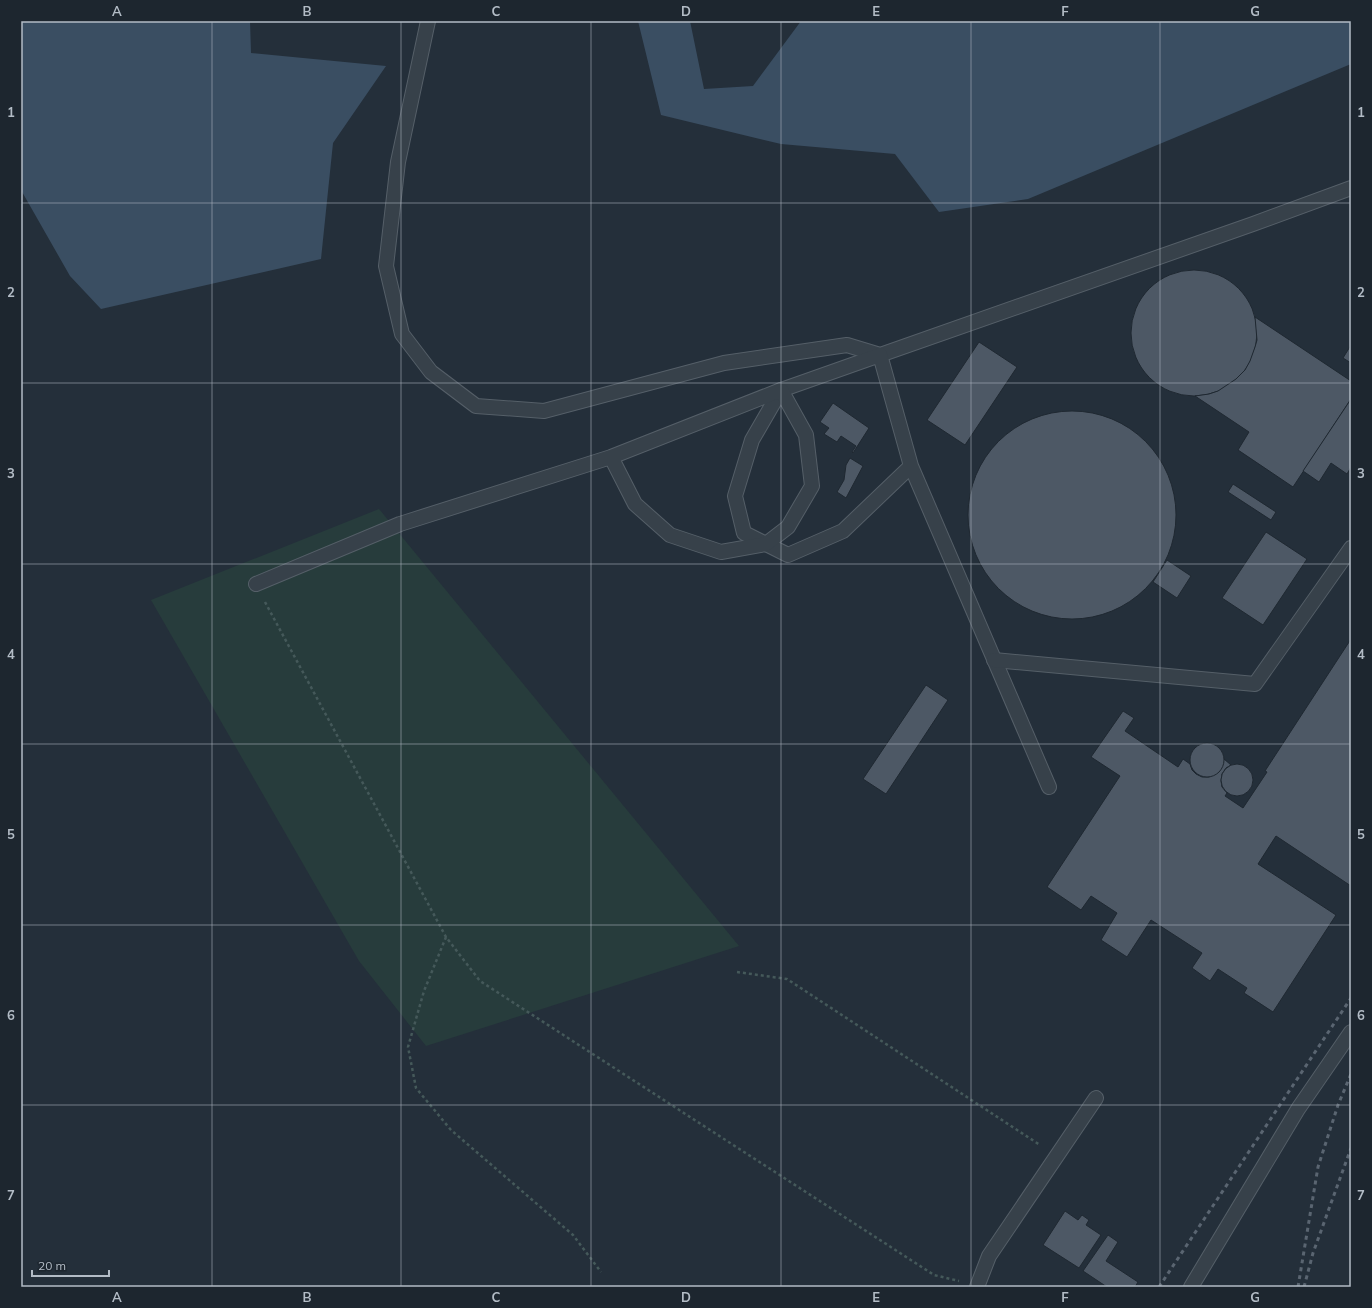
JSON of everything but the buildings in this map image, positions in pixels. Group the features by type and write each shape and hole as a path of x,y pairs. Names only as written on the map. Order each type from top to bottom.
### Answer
{"lane":[{"path":"428,21 398,162 386,266 402,334 431,372 476,406 544,411 724,363 847,345 880,355"},
{"path":"256,584 400,524 611,457 781,390 1238,230 1351,188"},
{"path":"880,355 911,466 1049,787"},
{"path":"781,390 752,440 735,496 744,533 788,555 843,531 911,466"},
{"path":"611,457 635,504 670,535 721,552 766,544 788,527 812,486 806,436 781,390"},
{"path":"994,660 1255,684 1351,548"},
{"path":"1191,1287 1298,1109 1351,1032"},
{"path":"977,1286 989,1256 1096,1098"}],"path":[{"path":"256,584 446,938 480,981 934,1275 977,1286"},
{"path":"446,938 424,991 408,1047 416,1088 451,1130 573,1235 601,1272"},
{"path":"737,972 787,979 1057,1156"}],"green space":[{"path":"379,509 739,946 426,1046 359,961 151,600"}],"water":[{"path":"21,21 250,21 251,53 386,66 333,143 321,259 101,309 70,276 21,190"},
{"path":"638,21 690,21 704,89 753,86 801,21 1351,21 1351,64 1028,199 939,212 895,154 781,144 661,115"}],"railway":[{"path":"1159,1287 1351,998"},
{"path":"1298,1287 1318,1167 1338,1105 1351,1074"},
{"path":"1304,1287 1313,1253 1351,1148"}]}
